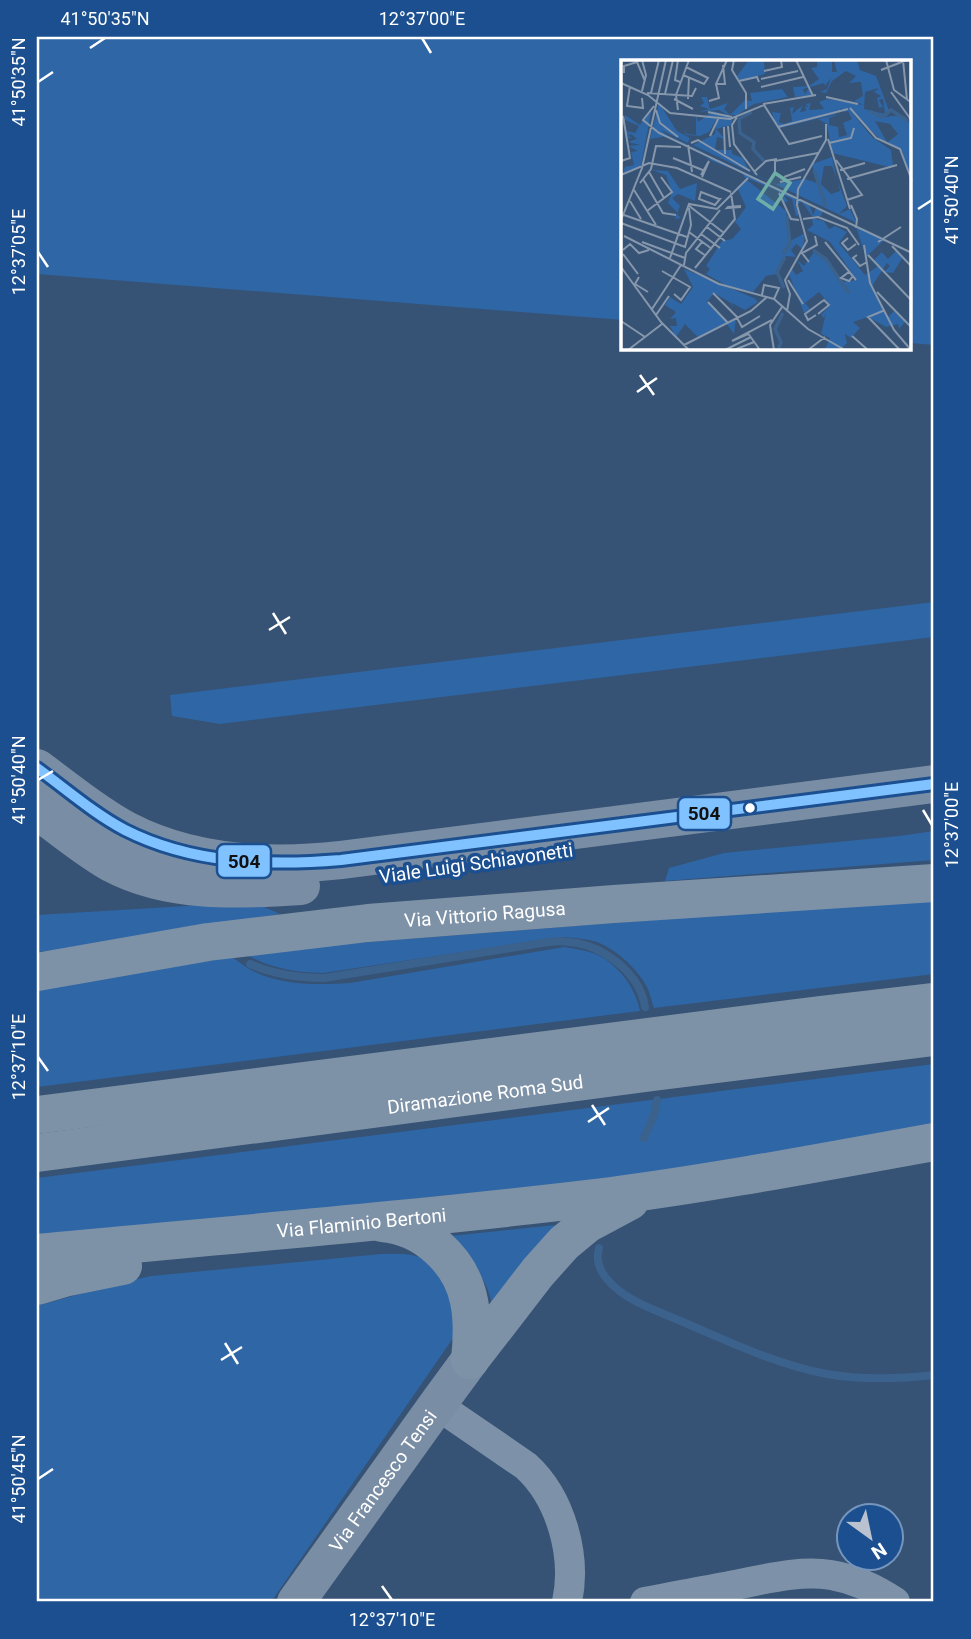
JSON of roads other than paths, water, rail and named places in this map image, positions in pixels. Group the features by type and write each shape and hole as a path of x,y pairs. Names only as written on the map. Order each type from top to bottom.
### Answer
{"highway":[{"name":"Via Vittorio Ragusa","path":"37,972 208,942 368,923 934,883"},
{"name":"Diramazione Roma Sud","path":"37,1115 934,1002"},
{"name":"Diramazione Roma Sud","path":"37,1153 934,1037"},
{"path":"470,1360 538,1272 576,1231 642,1195 683,1185 934,1142"},
{"name":"Via Flaminio Bertoni","path":"37,1253 302,1229 683,1185"},
{"path":"366,1222 394,1224 410,1229 432,1242 450,1260 462,1279 469,1298 472,1328 470,1360"},
{"path":"37,1286 64,1278 302,1229"}],"street":[{"name":"Viale Luigi Schiavonetti","path":"37,768 125,830 189,853 217,859 254,862 319,862 934,784"},
{"name":"Viale Luigi Schiavonetti","path":"37,810 103,858 131,872 171,883 220,888 278,888 934,802"},
{"path":"103,858 119,854 189,853"},
{"name":"Via Francesco Tensi","path":"296,1602 470,1360"},
{"path":"437,1405 526,1466 546,1490 555,1507 566,1544 570,1570 567,1602"},
{"path":"645,1602 805,1574 832,1575 864,1584 895,1602"}],"waterway":[{"path":"250,964 287,975 324,978 565,941 595,949 618,963 636,983 645,1007"},
{"path":"644,1138 657,1100"},
{"path":"599,1248 601,1271 614,1287 624,1294 645,1306 757,1353 809,1370 840,1376 880,1378 934,1375"}]}
